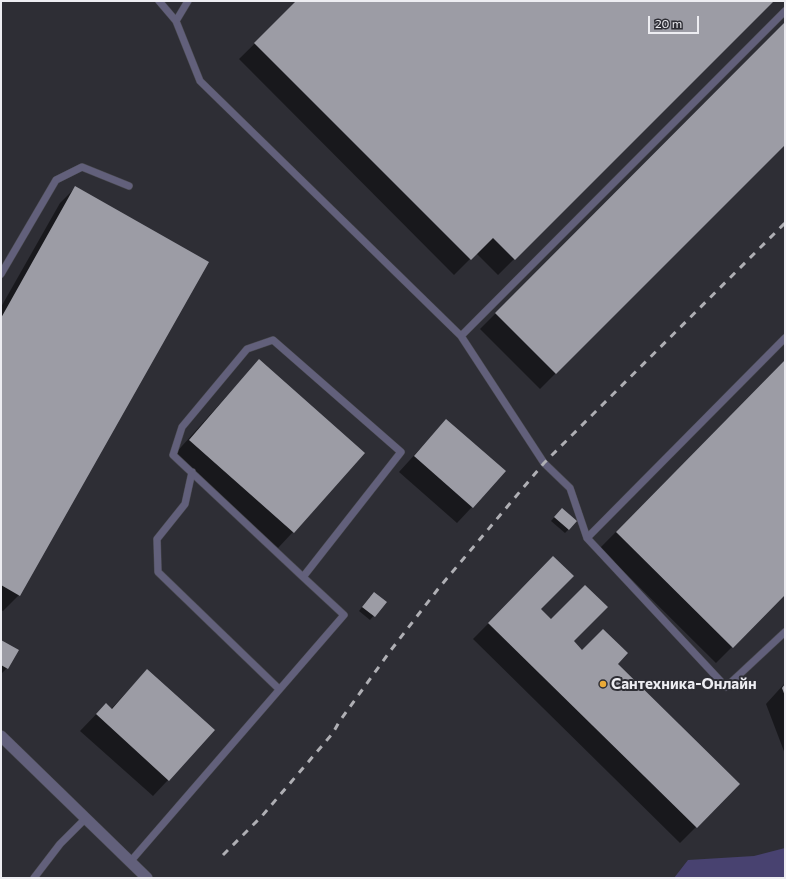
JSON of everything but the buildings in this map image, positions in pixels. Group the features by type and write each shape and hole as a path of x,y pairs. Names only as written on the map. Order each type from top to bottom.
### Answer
{"street":[{"path":"1,736 147,878"}],"lane":[{"path":"159,1 176,21 200,81 461,336 544,463 570,488 587,538 726,687 785,632"},
{"path":"176,21 188,1"},
{"path":"461,336 785,10"},
{"path":"1,274 56,180 82,167 129,186"},
{"path":"587,538 785,338"},
{"path":"130,862 344,615 303,577 174,455 182,427 247,349 274,340 401,452 303,577"},
{"path":"192,472 186,504 157,539 158,572 279,689"},
{"path":"34,878 60,844 86,818"}],"shaded area":[{"path":"785,848 785,878 674,878 688,860 754,856"}],"railway":[{"path":"223,855 262,816 333,733 339,722 391,650 438,589 544,463 785,223"}],"place":[{"name":"Сантехника-Онлайн","path":"603,684"}]}
